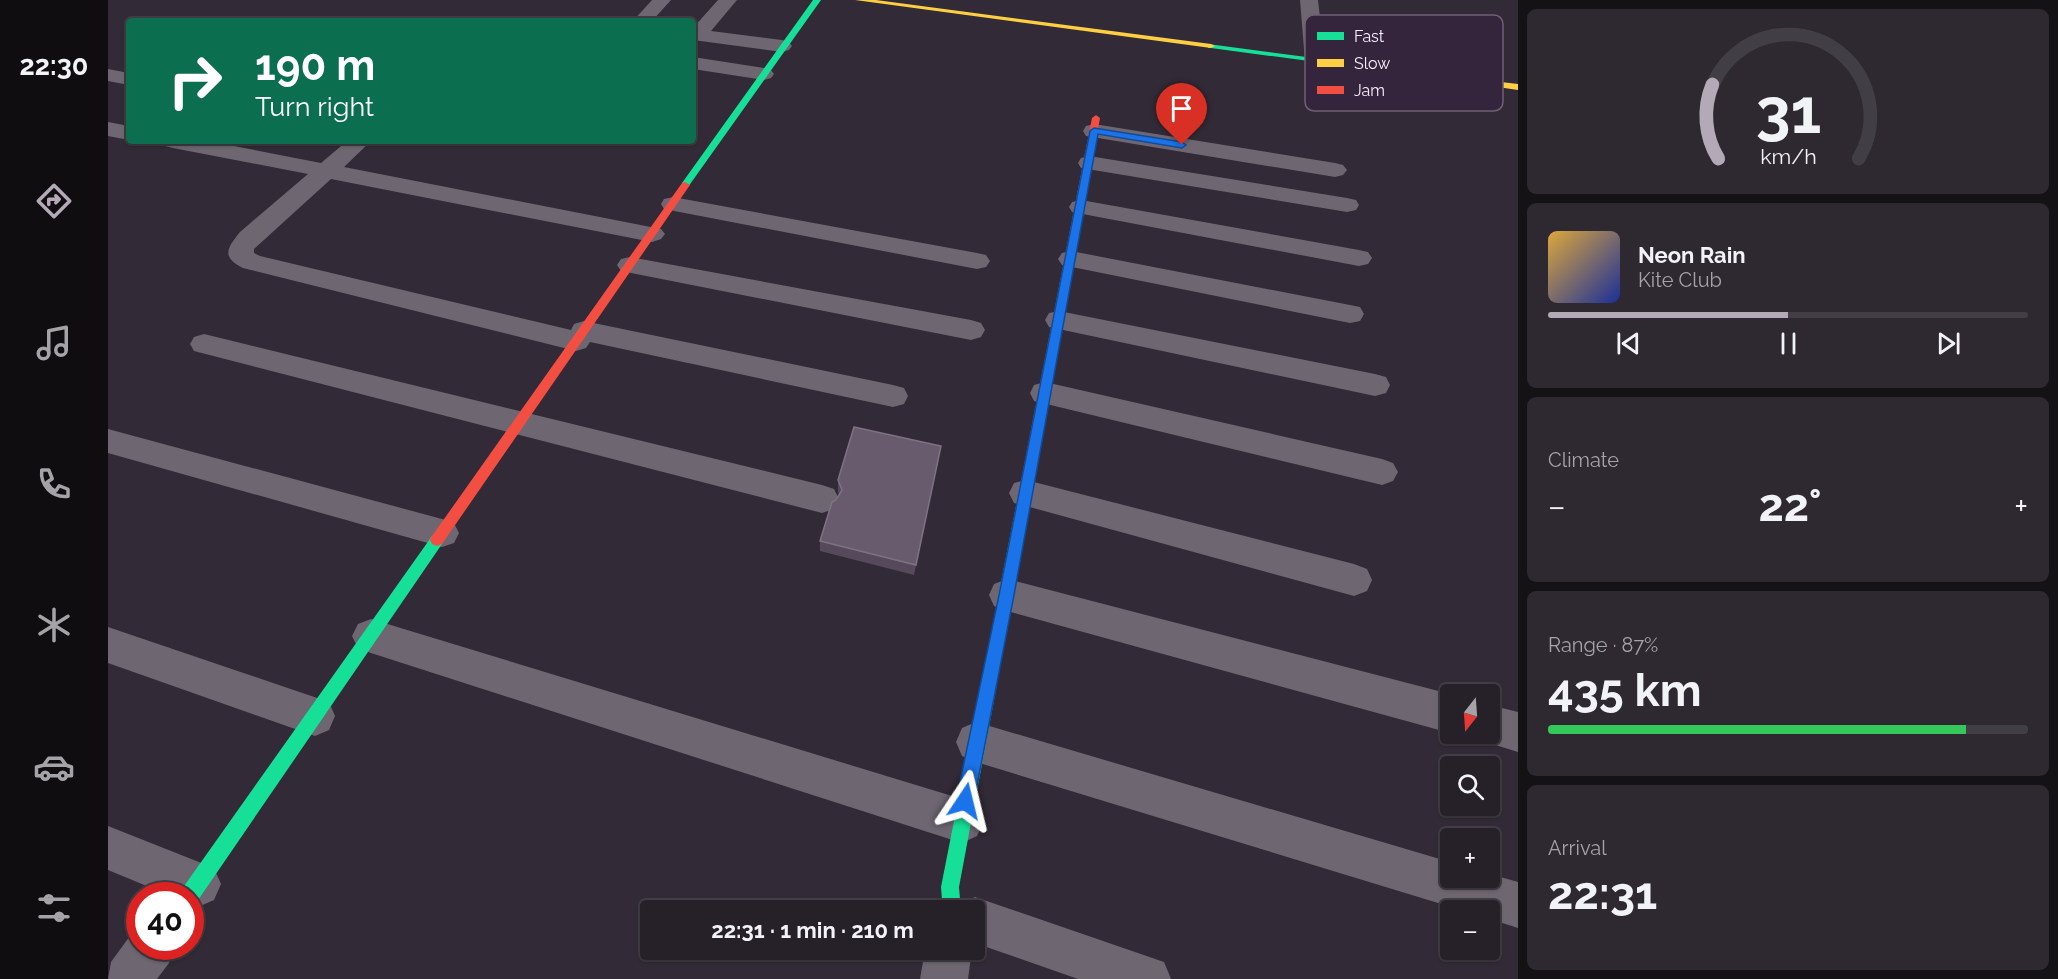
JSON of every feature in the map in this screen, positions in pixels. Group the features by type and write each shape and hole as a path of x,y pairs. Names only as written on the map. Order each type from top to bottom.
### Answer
{"street":[{"path":"645,18 662,0"},
{"path":"696,33 728,0"},
{"path":"200,882 816,0"},
{"path":"859,0 1305,60"},
{"path":"1309,0 1310,15"},
{"path":"696,34 782,46"},
{"path":"696,63 764,74"},
{"path":"108,75 126,78"},
{"path":"1503,85 1518,87"},
{"path":"951,900 950,887 976,742 1007,595 1095,124 1335,170"},
{"path":"108,129 126,132"},
{"path":"189,144 652,234"},
{"path":"357,144 249,238 241,248 242,257 252,262 580,336 893,396"},
{"path":"1089,163 1347,205"},
{"path":"673,204 977,261"},
{"path":"1081,207 1359,258"},
{"path":"1071,259 1350,314"},
{"path":"630,265 971,330"},
{"path":"1059,320 1375,385"},
{"path":"204,344 520,421 822,499"},
{"path":"1044,393 1382,472"},
{"path":"108,441 442,533"},
{"path":"1026,494 1354,580"},
{"path":"1007,595 1440,711"},
{"path":"371,636 962,821"},
{"path":"108,645 315,716"},
{"path":"1500,727 1518,732"},
{"path":"976,742 1518,905"},
{"path":"108,848 178,882"},
{"path":"985,923 1147,979"},
{"path":"128,979 142,960"},
{"path":"944,979 947,960"}],"building":[{"path":"854,427 941,446 916,565 820,541 832,502 842,490 838,480"}],"traffic: fast":[{"path":"685,185 817,0"},
{"path":"1211,46 1305,59"},
{"path":"951,900 950,887 1028,481"},
{"path":"199,882 437,540"}],"traffic: slow":[{"path":"859,0 1211,46"},
{"path":"1503,85 1518,87"}],"traffic: jam":[{"path":"1028,481 1096,118"},
{"path":"437,540 685,185"}],"route":[{"path":"965,801 1007,595 1094,131 1182,145"}]}
